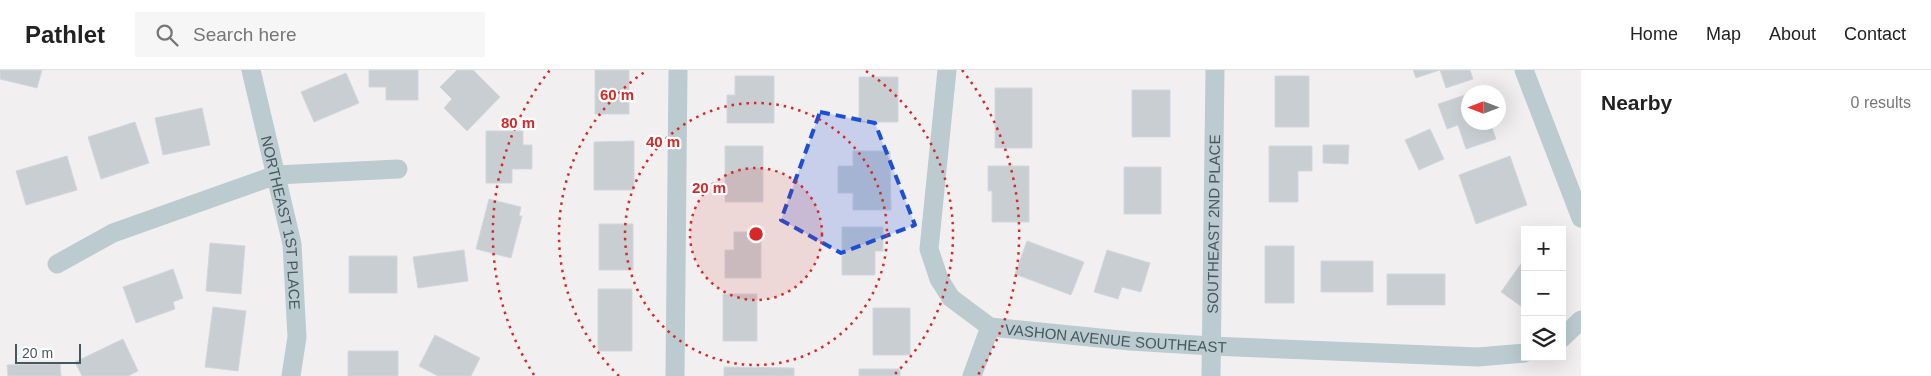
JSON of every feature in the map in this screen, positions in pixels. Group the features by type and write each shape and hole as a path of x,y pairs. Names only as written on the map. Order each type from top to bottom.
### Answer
{"street":[{"name":"NORTHEAST 1ST PLACE","path":"251,70 292,244 297,337 290,376"},
{"path":"675,376 678,70"},
{"name":"VASHON AVENUE SOUTHEAST","path":"947,70 929,249 939,279 951,298 990,327 1130,342 1478,357 1521,353"},
{"name":"SOUTHEAST 2ND PLACE","path":"1211,376 1214,70"},
{"path":"1524,70 1581,218"},
{"path":"57,264 113,233 276,175 398,169"},
{"path":"1566,334 1581,320"},
{"path":"972,376 990,327"}],"highlighted area":[{"path":"820,112 875,123 915,225 841,253 781,220"}],"building":[{"path":"0,70 42,70 37,88 0,79"},
{"path":"369,70 418,70 418,100 386,100 386,87 369,87"},
{"path":"457,70 473,70 500,97 467,131 444,108 452,99 440,87"},
{"path":"595,70 629,70 629,114 595,114"},
{"path":"1413,70 1440,70 1416,78"},
{"path":"1440,70 1470,70 1473,79 1446,88"},
{"path":"346,73 359,103 314,122 301,92"},
{"path":"735,76 774,76 774,123 727,123 727,95 735,95"},
{"path":"1275,76 1309,76 1309,127 1275,127"},
{"path":"859,77 898,77 898,122 859,122"},
{"path":"995,88 1032,88 1032,148 995,148"},
{"path":"1132,90 1170,90 1170,137 1132,137"},
{"path":"1461,96 1461,130 1493,130 1496,139 1466,149 1458,125 1447,129 1438,104"},
{"path":"202,108 210,145 163,155 155,118"},
{"path":"135,122 149,163 101,179 88,137"},
{"path":"1430,129 1444,159 1419,170 1405,140"},
{"path":"486,131 523,131 523,145 532,145 532,169 512,169 512,183 486,183"},
{"path":"634,141 634,190 594,190 594,142"},
{"path":"1323,145 1349,145 1348,164 1323,163"},
{"path":"725,146 763,146 763,202 725,202"},
{"path":"1269,146 1312,146 1312,171 1298,171 1298,202 1269,202"},
{"path":"853,151 890,151 891,210 853,210 853,193 838,193 838,166 853,166"},
{"path":"67,156 77,190 26,205 16,171"},
{"path":"1510,156 1527,205 1476,224 1459,175"},
{"path":"988,166 1029,166 1029,222 992,222 992,191 988,191"},
{"path":"1124,167 1161,167 1161,214 1124,214"},
{"path":"489,199 521,207 519,216 522,216 511,258 476,249"},
{"path":"599,224 633,224 633,270 599,270"},
{"path":"842,227 883,227 883,251 875,251 875,275 842,275"},
{"path":"734,232 761,232 761,278 725,278 725,250 734,250"},
{"path":"1027,241 1084,262 1071,295 1015,274"},
{"path":"210,243 245,246 241,294 206,291"},
{"path":"1265,246 1294,246 1294,303 1265,303"},
{"path":"464,250 468,281 418,288 413,257"},
{"path":"1107,250 1150,263 1141,292 1122,287 1118,299 1094,292"},
{"path":"349,256 397,256 397,293 349,293"},
{"path":"1321,261 1373,261 1373,292 1321,292"},
{"path":"1521,264 1521,306 1501,292"},
{"path":"173,269 183,298 173,302 175,309 136,323 123,287"},
{"path":"1387,274 1445,274 1445,305 1387,305"},
{"path":"598,289 632,289 632,351 598,351"},
{"path":"723,294 757,294 757,341 723,341"},
{"path":"213,307 246,311 238,371 205,367"},
{"path":"873,308 910,308 910,355 873,355"},
{"path":"435,335 480,358 471,376 438,376 419,366"},
{"path":"123,339 138,371 128,376 82,376 75,362"},
{"path":"348,351 398,351 398,376 348,376"},
{"path":"60,364 61,376 8,376 7,365"},
{"path":"724,367 794,368 794,376 724,376"},
{"path":"859,369 900,369 900,376 859,376"}]}
